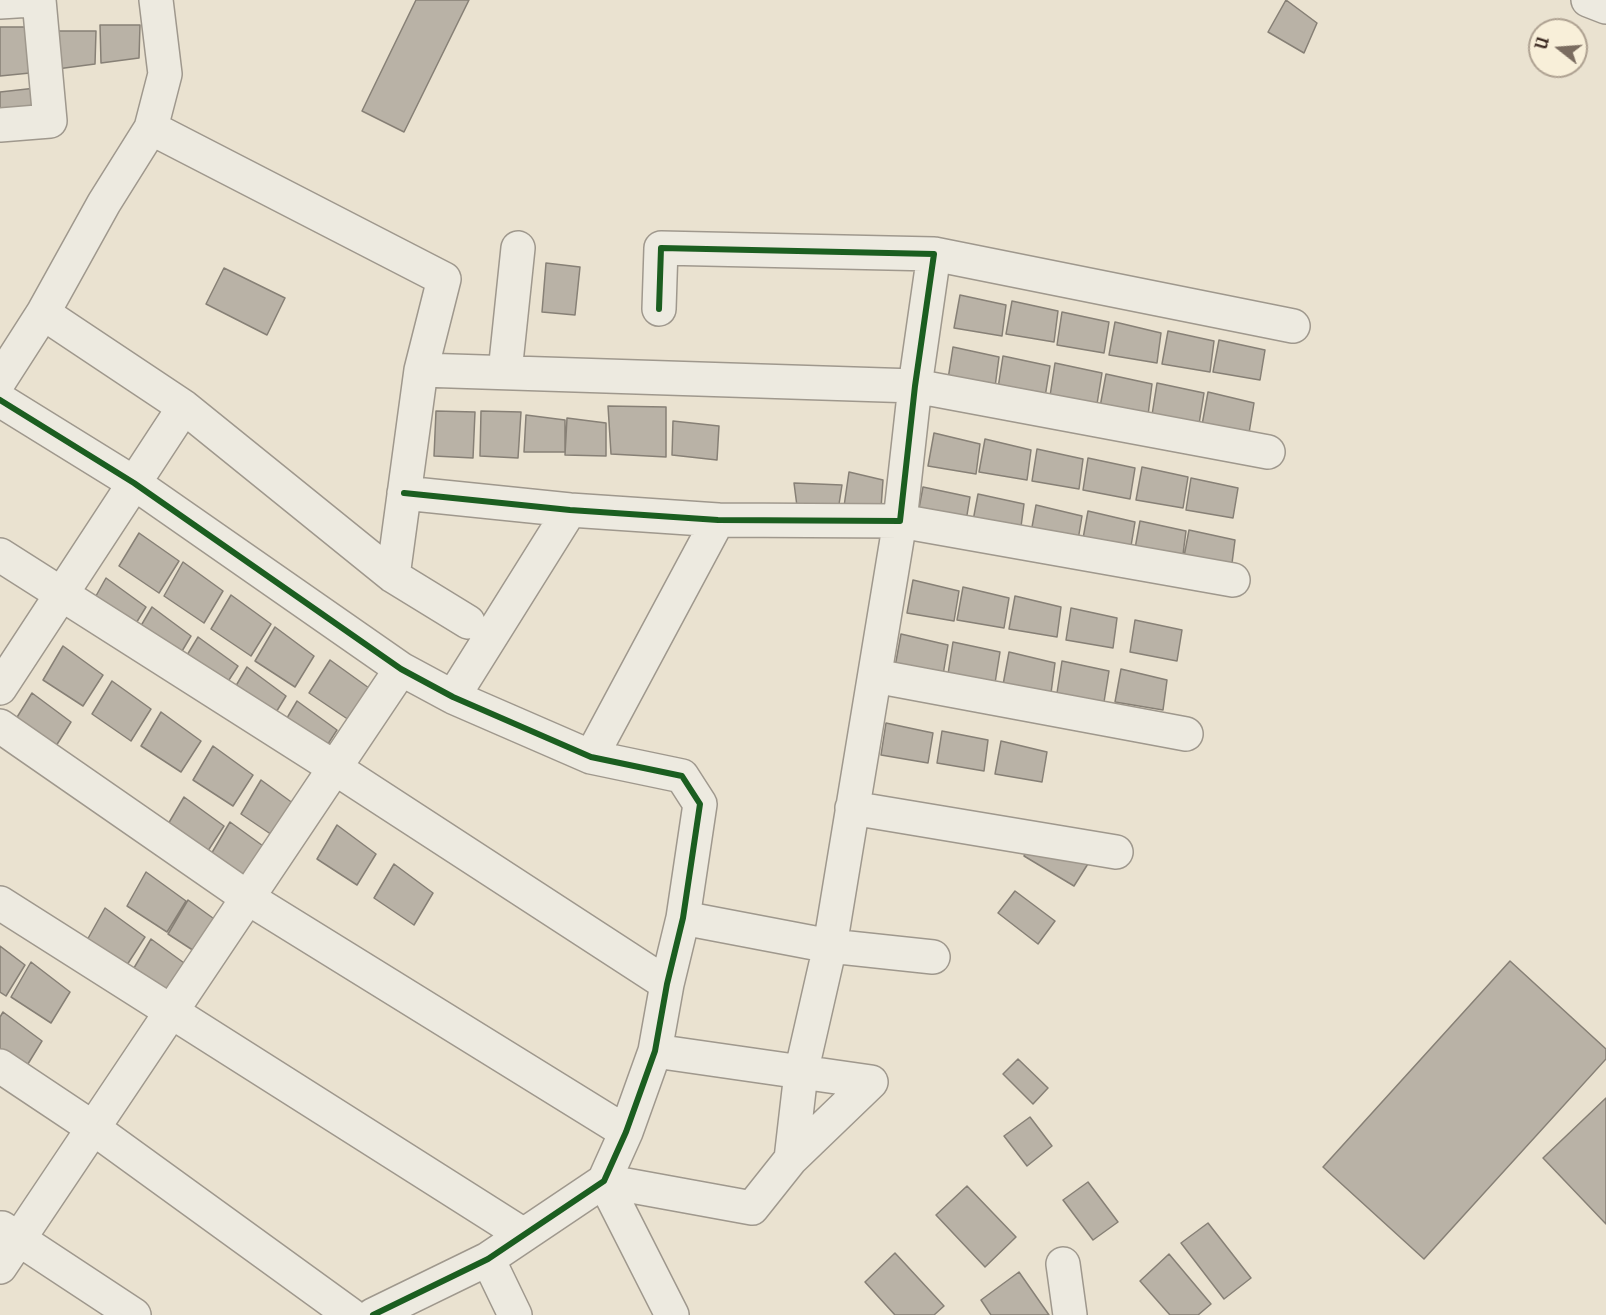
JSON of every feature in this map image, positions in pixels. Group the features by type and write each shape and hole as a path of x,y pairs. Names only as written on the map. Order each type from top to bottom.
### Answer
{"street":[{"path":"0,2 32,0"},
{"path":"0,125 50,121 39,0"},
{"path":"0,380 43,313 104,203 151,128 165,74 156,0"},
{"path":"1588,0 1606,7"},
{"path":"151,128 444,279 421,370 393,576"},
{"path":"505,372 518,248"},
{"path":"659,309 661,248 934,254 1293,326"},
{"path":"791,1159 801,1073 830,946 900,521 915,386 934,254"},
{"path":"43,313 184,407 393,576 468,622"},
{"path":"421,370 915,386 1268,452"},
{"path":"0,400 134,483 401,669 453,697 591,757 682,776 700,804 683,918 667,984 655,1051 626,1132 604,1181 488,1259 374,1315"},
{"path":"0,688 184,407"},
{"path":"404,493 570,510 718,520 900,521 1233,580"},
{"path":"453,697 570,510"},
{"path":"591,757 718,520"},
{"path":"0,555 335,768 667,984"},
{"path":"0,1267 10,1233 93,1128 401,669"},
{"path":"875,676 1186,734"},
{"path":"0,726 248,898 626,1132"},
{"path":"852,808 1116,852"},
{"path":"0,903 522,1234"},
{"path":"683,918 830,946 933,957"},
{"path":"604,1181 752,1208 791,1159 871,1082 655,1051"},
{"path":"0,1066 93,1128 351,1315"},
{"path":"604,1181 672,1315"},
{"path":"10,1233 134,1315"},
{"path":"488,1259 515,1315"},
{"path":"1063,1264 1070,1315"}],"building":[{"path":"416,0 469,0 404,132 362,111"},
{"path":"1286,0 1317,23 1304,53 1268,32"},
{"path":"100,25 140,25 139,58 101,63"},
{"path":"0,27 29,27 30,73 0,76"},
{"path":"56,31 96,31 95,64 57,69"},
{"path":"36,88 37,134 0,140 0,92"},
{"path":"546,263 580,267 575,315 542,312"},
{"path":"224,268 285,298 267,335 206,304"},
{"path":"960,295 1006,305 1002,336 954,328"},
{"path":"1012,301 1058,311 1054,342 1006,334"},
{"path":"1062,312 1109,322 1104,353 1057,345"},
{"path":"1115,322 1161,333 1157,363 1109,355"},
{"path":"1168,331 1214,341 1210,372 1162,364"},
{"path":"1219,340 1265,350 1260,380 1213,372"},
{"path":"953,347 999,357 995,387 948,379"},
{"path":"1003,356 1050,366 1045,397 998,388"},
{"path":"1055,363 1102,373 1097,404 1050,396"},
{"path":"1106,374 1152,384 1148,415 1100,407"},
{"path":"1157,383 1204,393 1199,424 1152,415"},
{"path":"1208,392 1254,403 1249,433 1202,425"},
{"path":"608,406 666,407 666,457 611,454"},
{"path":"436,411 475,412 473,458 434,456"},
{"path":"481,411 521,412 518,458 480,456"},
{"path":"526,415 565,420 565,452 524,452"},
{"path":"567,418 606,423 606,456 565,455"},
{"path":"673,421 719,426 717,460 672,455"},
{"path":"934,433 980,444 976,474 928,466"},
{"path":"985,439 1031,450 1027,480 979,472"},
{"path":"1037,449 1083,459 1079,489 1032,481"},
{"path":"1088,458 1135,468 1130,499 1083,490"},
{"path":"1142,467 1188,477 1183,508 1136,500"},
{"path":"849,472 883,480 880,522 842,520"},
{"path":"1191,478 1238,488 1233,518 1186,510"},
{"path":"794,483 842,485 837,517 798,514"},
{"path":"923,487 970,497 965,527 917,519"},
{"path":"978,494 1024,504 1020,534 972,526"},
{"path":"1036,505 1082,516 1077,546 1030,538"},
{"path":"1088,511 1135,522 1130,552 1082,544"},
{"path":"1140,521 1186,531 1182,562 1134,554"},
{"path":"1189,530 1235,540 1231,571 1183,562"},
{"path":"139,533 179,561 159,593 119,566"},
{"path":"183,562 223,591 204,623 164,596"},
{"path":"106,578 146,607 127,638 87,612"},
{"path":"913,580 959,591 954,621 907,613"},
{"path":"963,587 1009,598 1004,628 957,620"},
{"path":"231,595 271,624 251,656 211,629"},
{"path":"1015,596 1061,607 1057,637 1009,629"},
{"path":"152,607 191,636 172,668 132,641"},
{"path":"1071,608 1117,618 1113,648 1066,640"},
{"path":"1135,620 1182,630 1177,661 1130,652"},
{"path":"275,627 314,656 295,687 255,661"},
{"path":"901,634 948,645 943,675 895,667"},
{"path":"198,637 238,666 218,697 178,670"},
{"path":"953,642 1000,652 995,683 948,674"},
{"path":"63,646 103,675 83,706 43,680"},
{"path":"1009,652 1055,663 1051,693 1003,685"},
{"path":"330,660 369,688 349,720 309,693"},
{"path":"1062,661 1109,671 1104,702 1057,693"},
{"path":"247,667 286,696 267,727 227,701"},
{"path":"1121,669 1167,680 1163,710 1115,702"},
{"path":"112,681 151,709 131,741 92,714"},
{"path":"32,693 71,722 51,754 11,727"},
{"path":"297,701 337,730 317,761 277,735"},
{"path":"161,712 201,741 181,772 141,746"},
{"path":"886,723 933,733 928,763 881,755"},
{"path":"942,731 988,740 984,771 937,763"},
{"path":"1001,741 1047,752 1042,782 995,774"},
{"path":"213,746 253,775 233,806 193,780"},
{"path":"261,780 301,809 281,841 241,814"},
{"path":"184,797 224,826 204,857 164,831"},
{"path":"230,822 270,851 250,882 210,856"},
{"path":"337,825 376,854 357,885 317,859"},
{"path":"1040,829 1091,859 1074,886 1024,856"},
{"path":"394,864 433,893 414,925 374,898"},
{"path":"146,872 186,901 167,932 127,906"},
{"path":"1015,891 1055,921 1038,944 998,913"},
{"path":"188,900 228,929 208,960 168,934"},
{"path":"105,908 145,937 125,968 86,942"},
{"path":"151,939 191,968 171,999 131,973"},
{"path":"0,946 25,965 6,996 0,992"},
{"path":"1510,961 1606,1049 1606,1059 1424,1259 1323,1167"},
{"path":"31,962 70,992 51,1023 11,997"},
{"path":"3,1012 42,1041 23,1072 0,1057 0,1017"},
{"path":"1018,1059 1048,1088 1033,1104 1003,1074"},
{"path":"1606,1098 1606,1224 1543,1158"},
{"path":"1030,1117 1052,1146 1027,1166 1004,1136"},
{"path":"1088,1182 1118,1222 1093,1240 1063,1200"},
{"path":"967,1186 1016,1237 985,1267 936,1215"},
{"path":"1208,1223 1251,1278 1224,1299 1181,1243"},
{"path":"895,1253 944,1306 934,1315 895,1315 865,1282"},
{"path":"1169,1254 1211,1304 1198,1315 1170,1315 1140,1281"},
{"path":"1019,1272 1049,1315 991,1315 981,1300"}],"cycle path":[{"path":"404,493 570,510 718,520 900,521 915,386 934,254 661,248 659,309"},
{"path":"0,400 134,483 401,669 453,697 591,757 682,776 700,804 683,918 667,984 655,1051 626,1132 604,1181 488,1259 373,1315"}]}
